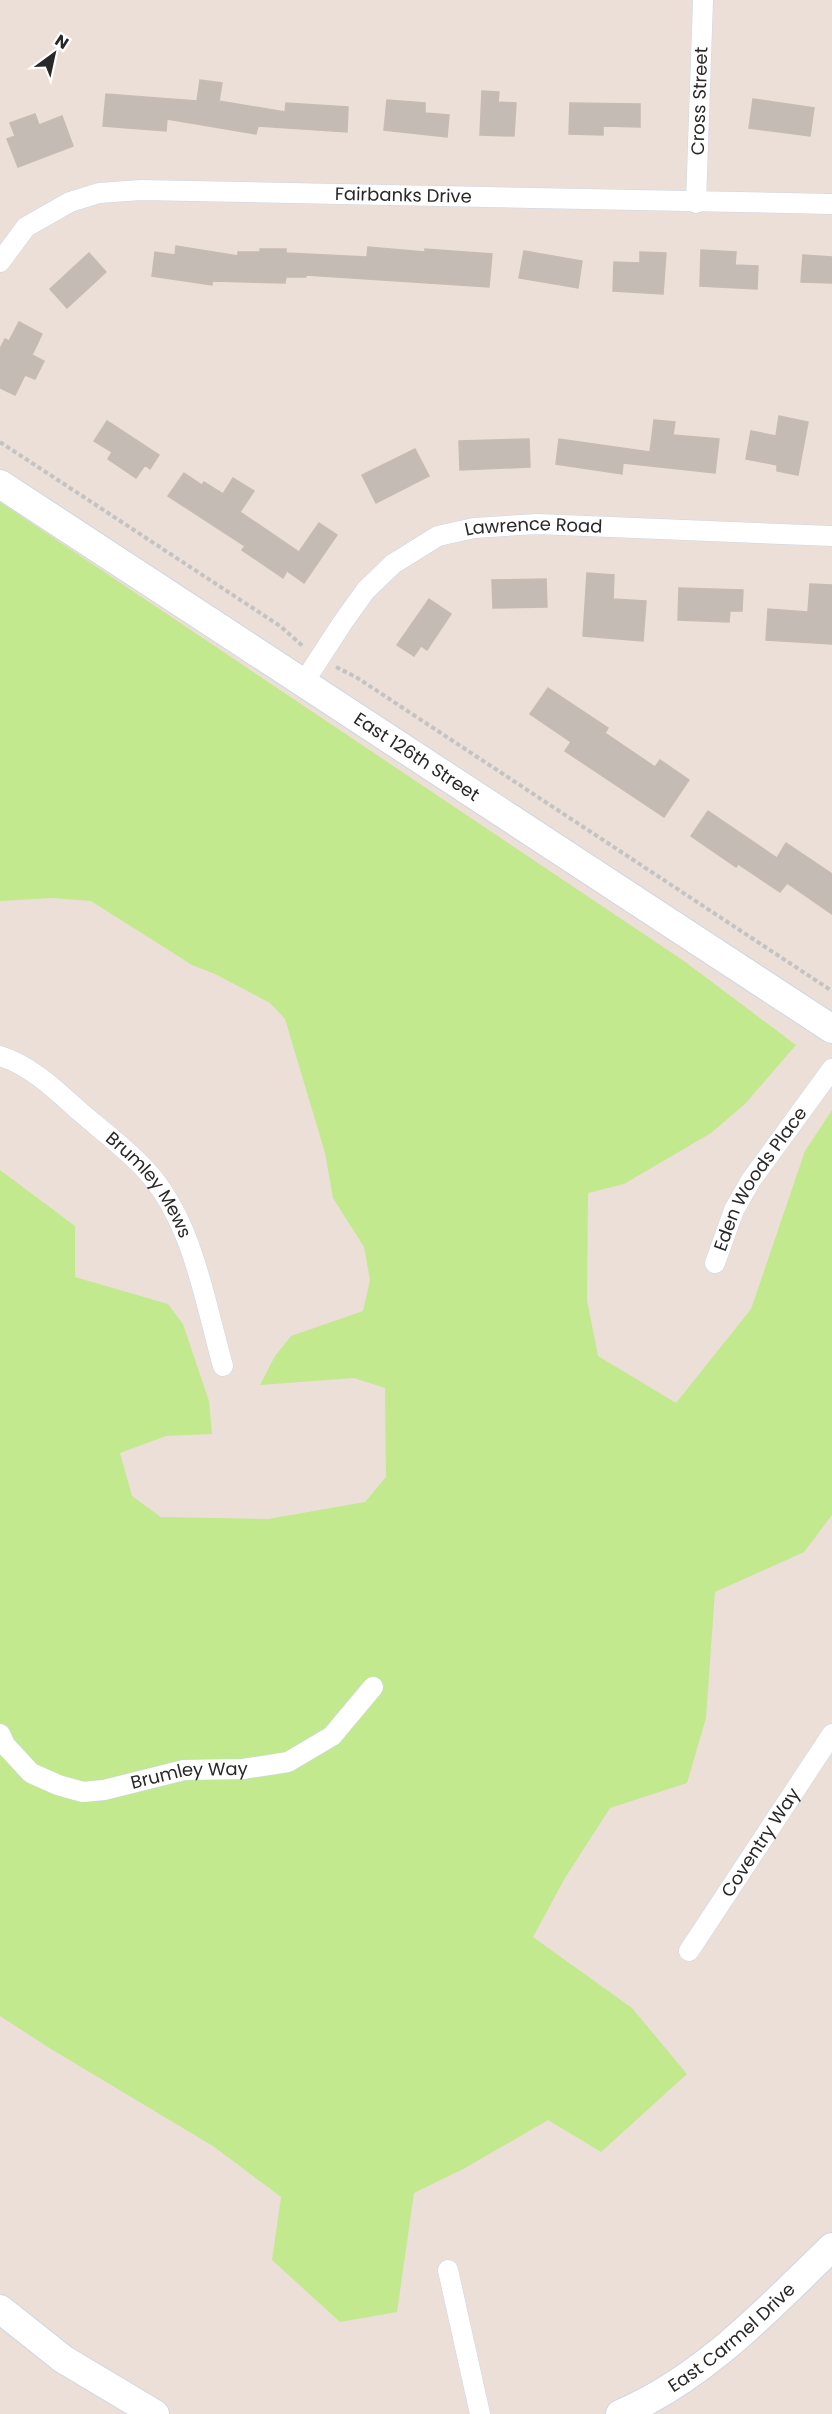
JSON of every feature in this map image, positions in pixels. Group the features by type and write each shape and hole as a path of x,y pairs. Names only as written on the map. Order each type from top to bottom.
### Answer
{"street":[{"name":"Cross Street","path":"696,203 704,0"},
{"name":"Fairbanks Drive","path":"0,262 26,227 70,202 99,193 141,190 832,204"},
{"name":"East 126th Street","path":"0,484 832,1029"},
{"name":"Lawrence Road","path":"304,682 366,590 393,564 438,536 474,528 537,524 832,536"},
{"name":"Brumley Mews","path":"0,1056 8,1058 46,1083 144,1168 163,1193 177,1216 189,1244 223,1366"},
{"name":"Eden Woods Place","path":"716,1263 734,1210 752,1180 832,1069"},
{"name":"Brumley Way","path":"0,1734 5,1745 31,1773 58,1785 83,1792 104,1790 184,1770 243,1769 288,1762 332,1736 373,1687"},
{"name":"Coventry Way","path":"689,1951 832,1734"},
{"name":"East Carmel Drive","path":"620,2414 694,2372 746,2330 832,2247"},
{"path":"448,2270 480,2414"},
{"path":"0,2309 63,2360 155,2414"}],"path":[{"path":"0,442 280,626 290,637 320,657 356,677 501,771 832,991"}],"green space":[{"path":"0,502 684,961 796,1045 745,1104 711,1133 624,1184 588,1193 587,1300 598,1356 676,1403 751,1309 805,1151 832,1110 832,1515 804,1552 715,1592 706,1718 687,1783 610,1808 565,1878 533,1937 632,2008 687,2074 601,2152 548,2120 465,2168 414,2193 397,2312 340,2322 272,2260 281,2197 213,2146 0,2016 0,1170 75,1226 75,1277 168,1304 183,1324 209,1401 212,1434 166,1436 120,1453 132,1496 161,1517 268,1519 365,1502 386,1477 385,1388 354,1378 260,1385 275,1356 291,1336 363,1311 370,1280 364,1247 333,1198 325,1153 285,1019 270,1003 215,974 192,965 91,901 53,898 0,901"}],"building":[{"path":"200,80 222,83 219,101 285,112 286,103 348,107 347,132 258,126 256,134 167,119 166,131 103,126 106,94 197,101"},
{"path":"482,91 499,92 498,102 516,103 514,136 480,135"},
{"path":"753,99 814,108 810,136 749,128"},
{"path":"387,100 425,103 425,113 449,115 447,137 384,130"},
{"path":"570,103 640,104 640,127 603,126 603,135 569,134"},
{"path":"35,114 39,125 62,116 73,146 18,167 7,139 15,136 10,123"},
{"path":"176,246 238,256 238,252 286,249 286,253 367,257 368,247 492,254 489,287 306,275 306,277 286,277 285,283 212,281 212,285 152,276 155,252 175,255"},
{"path":"701,250 736,252 735,265 758,266 757,289 700,286"},
{"path":"524,251 582,261 578,288 519,278"},
{"path":"640,252 666,253 663,294 613,291 614,262 640,263"},
{"path":"89,253 106,272 67,308 50,289"},
{"path":"803,255 832,257 832,283 801,282"},
{"path":"19,322 42,334 32,355 44,361 35,379 25,375 15,395 0,388 0,349 5,339 9,341"},
{"path":"779,416 808,422 798,475 777,471 777,465 746,459 751,431 776,436"},
{"path":"654,420 675,422 673,435 719,439 715,473 623,463 622,474 556,464 559,439 650,452"},
{"path":"107,421 159,455 150,469 145,465 136,478 108,459 112,452 94,441"},
{"path":"529,439 530,467 460,470 459,441"},
{"path":"415,449 429,476 376,503 362,475"},
{"path":"184,473 202,485 204,482 223,494 233,478 254,491 240,512 299,552 319,523 337,535 304,583 287,571 283,578 242,550 245,546 168,496"},
{"path":"587,573 614,575 613,599 646,601 643,641 583,636"},
{"path":"546,579 547,607 493,608 492,580"},
{"path":"810,584 832,585 832,644 766,640 768,609 808,612"},
{"path":"679,588 743,590 742,611 730,611 729,622 678,620"},
{"path":"429,599 451,614 427,650 421,646 414,656 397,645"},
{"path":"548,688 608,728 605,733 655,767 660,760 689,780 664,817 565,751 571,742 530,714"},
{"path":"708,811 777,858 786,843 832,874 832,914 787,883 780,892 738,864 736,867 691,836"}]}
